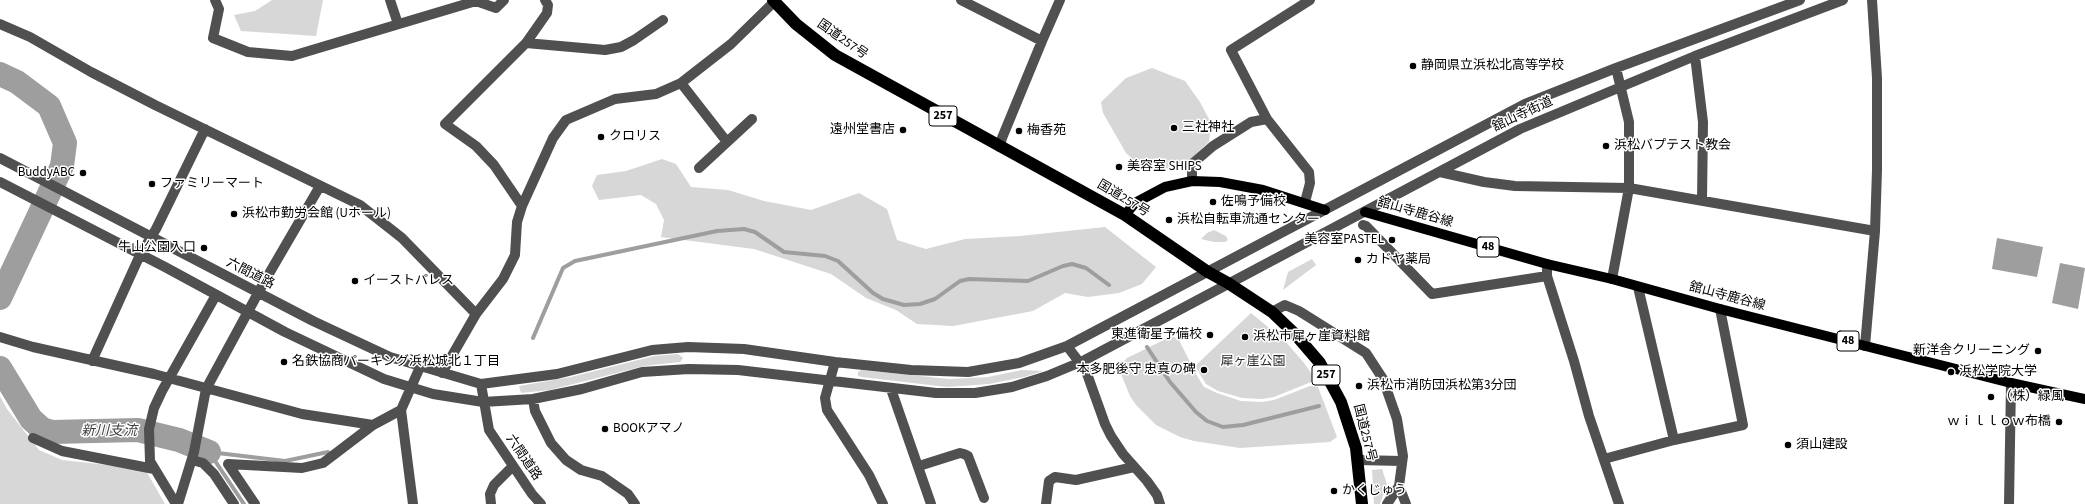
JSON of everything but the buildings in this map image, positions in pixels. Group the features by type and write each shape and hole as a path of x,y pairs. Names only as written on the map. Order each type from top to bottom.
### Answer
{"highway":[{"name":"国道257号","path":"773,1 796,24 835,55 1125,215 1208,272 1228,283 1272,312 1295,334 1320,363 1341,402 1356,448 1362,504"}],"main road":[{"path":"1125,215 1135,203 1165,187 1192,181 1220,182 1263,190 1305,202 1325,210"},
{"name":"舘山寺鹿谷線","path":"1364,212 1547,264 1612,279 1720,309 2011,383 2085,399"}],"street":[{"path":"216,0 219,9 213,38 248,52 292,56 476,0 496,8 504,0"},
{"path":"390,0 398,24"},
{"path":"522,206 494,165 476,146 445,124 526,43 547,13 548,5 545,0"},
{"path":"961,0 1042,41"},
{"path":"1000,147 1002,138 1060,0"},
{"path":"1305,202 1310,183 1310,172 1267,119 1231,50 1310,0"},
{"name":"舘山寺街道","path":"481,384 557,374 616,358 672,348 744,349 835,362 910,370 968,372 1020,363 1067,346 1525,104 1616,68 1800,0"},
{"name":"舘山寺街道","path":"483,402 533,399 582,389 642,372 689,369 738,370 936,394 975,393 1012,387 1047,376 1079,362 1520,129 1695,56 1843,0"},
{"path":"1865,346 1875,231 1877,86 1872,0"},
{"path":"442,373 476,314 503,279 515,255 517,222 522,206 553,138 566,120 614,99 656,94 681,83 731,44 773,1"},
{"path":"526,43 605,50 621,47 663,20"},
{"path":"0,24 30,37 91,72 360,205 388,225 476,314"},
{"path":"1695,56 1703,122 1702,201"},
{"path":"1612,279 1628,188 1629,122 1616,68"},
{"path":"681,83 727,142"},
{"path":"699,168 752,119"},
{"path":"1192,181 1192,164 1213,146 1251,122 1267,119"},
{"path":"92,361 140,255 151,237 205,129"},
{"name":"六間道路","path":"0,158 258,293 398,361 481,384 489,430 541,504"},
{"path":"1440,172 1484,182 1515,186 1628,188 1875,231"},
{"path":"0,182 248,313 384,379 411,388 440,395 483,402"},
{"path":"177,504 193,456 206,389 258,293 320,186"},
{"path":"1362,225 1366,226 1432,294 1548,276"},
{"path":"1547,264 1548,276 1574,361 1588,416 1619,504"},
{"path":"1638,287 1674,440"},
{"path":"177,504 150,461 148,432 154,408 216,295"},
{"path":"1272,312 1285,305 1300,311 1366,353 1383,378 1397,419 1403,456 1399,486 1387,504"},
{"path":"1604,460 1674,440 1743,425 1720,309"},
{"path":"0,337 302,414 374,425"},
{"path":"1067,346 1086,371 1111,436 1122,454 1157,495 1160,504"},
{"path":"835,362 826,398 826,410 869,475 883,504"},
{"path":"413,504 401,410 420,367"},
{"path":"2009,504 2011,383"},
{"path":"891,389 931,504"},
{"path":"533,399 535,411 551,443 566,460 581,470 602,476 628,494 635,504"},
{"path":"255,504 228,464 302,468 323,463 374,425 401,410"},
{"path":"33,438 62,451 154,469"},
{"path":"919,466 960,453 964,454 968,456 984,498"},
{"path":"193,456 214,474 234,504"},
{"path":"1357,460 1402,461"},
{"path":"491,504 490,494 494,485 513,466"},
{"path":"1046,504 1049,481 1055,477 1076,480 1134,467"},
{"path":"1399,486 1406,504"}],"green space":[{"path":"272,0 323,0 316,36 241,31 234,15 255,11"},
{"path":"1152,68 1185,81 1200,102 1211,123 1209,142 1187,162 1171,168 1146,171 1126,153 1103,113 1101,102 1126,78"},
{"path":"662,159 676,164 691,187 728,190 764,201 811,210 859,193 887,209 897,240 926,249 965,239 1020,236 1105,227 1156,267 1142,284 1119,293 1088,297 1065,293 1033,311 953,326 917,324 896,310 866,298 831,274 754,249 661,237 664,220 656,204 641,195 599,200 592,186 597,175 626,171"},
{"path":"1214,230 1226,236 1228,240 1225,242 1214,242 1201,239 1207,233"},
{"path":"1312,259 1316,265 1283,290 1288,272"},
{"name":"犀ヶ崖公園","path":"1251,313 1286,342 1316,380 1274,397 1262,399 1242,398 1218,391 1206,384 1195,366"},
{"path":"1172,336 1179,340 1204,387 1217,393 1241,401 1262,402 1274,400 1310,386 1318,387 1337,437 1330,442 1240,448 1194,441 1180,437 1156,425 1136,405 1130,396 1121,374 1120,365 1127,358"},
{"path":"678,354 683,358 680,362 644,366 550,390 521,393 519,386 571,377 654,356"},
{"path":"861,370 949,379 988,377 1022,370 1043,371 1024,377 989,384 947,387 858,376 858,372"},
{"path":"0,396 7,409 39,450 62,460 145,469 165,504 0,504"},
{"path":"1382,469 1387,484 1380,504 1374,504 1372,470"}],"shaded area":[{"path":"1997,238 2043,247 2037,277 1992,269"},
{"path":"2060,263 2085,268 2078,309 2052,303"}],"waterway":[{"name":"新川支流","path":"0,74 17,82 49,106 65,143 62,166 0,298"},
{"path":"533,338 563,268 575,261 717,231 744,229 755,232 784,252 825,256 838,261 873,293 883,299 904,305 920,304 935,299 960,281 969,279 1028,281 1063,266 1072,264 1086,268 1109,285"},
{"path":"1147,347 1170,382 1196,412 1207,421 1223,427 1243,425 1319,406"},
{"name":"新川支流","path":"0,368 31,419 42,429 52,432 138,430 179,440 209,452"},
{"path":"209,452 285,461 328,452"},
{"name":"新川支流","path":"209,452 244,504"}],"place":[{"name":"静岡県立浜松北高等学校","path":"1413,66"},
{"name":"三社神社","path":"1174,128"},
{"name":"遠州堂書店","path":"903,130"},
{"name":"梅香苑","path":"1019,131"},
{"name":"クロリス","path":"601,137"},
{"name":"浜松バプテスト教会","path":"1606,146"},
{"name":"美容室 SHIPS","path":"1119,167"},
{"name":"BuddyABC","path":"83,173"},
{"name":"ファミリーマート","path":"152,184"},
{"name":"佐鳴予備校","path":"1213,202"},
{"name":"浜松市勤労会館 (Uホール)","path":"234,214"},
{"name":"浜松自転車流通センター","path":"1169,220"},
{"name":"美容室PASTEL","path":"1392,240"},
{"name":"牛山公園入口","path":"204,248"},
{"name":"カドヤ薬局","path":"1358,260"},
{"name":"イーストパレス","path":"355,281"},
{"name":"東進衛星予備校","path":"1210,335"},
{"name":"浜松市犀ヶ崖資料館","path":"1245,337"},
{"name":"新洋舎クリーニング","path":"2038,351"},
{"name":"名鉄協商パーキング浜松城北１丁目","path":"284,362"},
{"name":"本多肥後守 忠真の碑","path":"1204,370"},
{"name":"浜松学院大学","path":"1951,372"},
{"name":"浜松市消防団浜松第3分団","path":"1359,386"},
{"name":"（株）緑風","path":"1991,397"},
{"name":"ｗｉｌｌｏｗ布橋","path":"2059,422"},
{"name":"BOOKアマノ","path":"605,429"},
{"name":"須山建設","path":"1788,445"},
{"name":"かくじゅう","path":"1334,491"}]}
